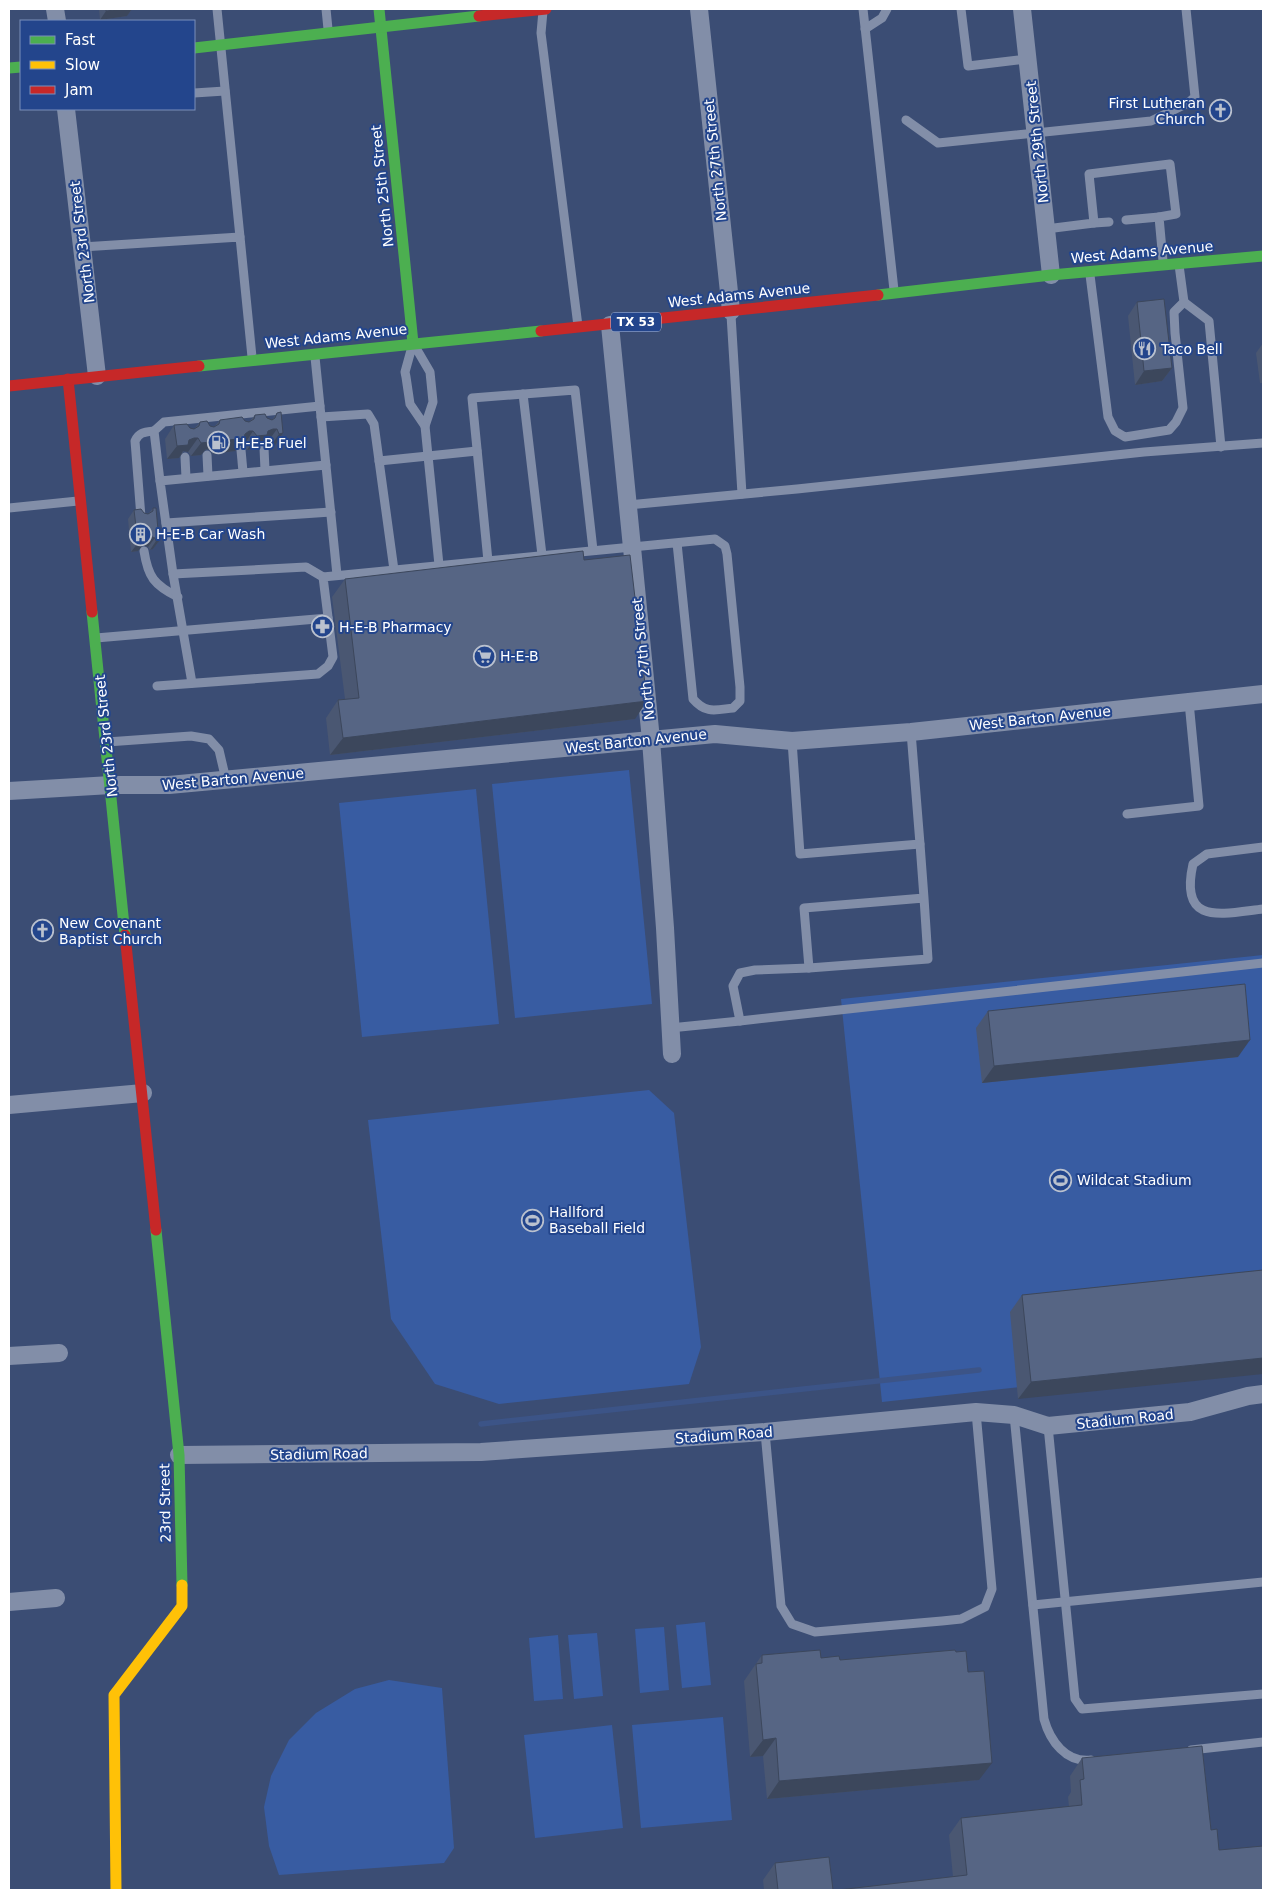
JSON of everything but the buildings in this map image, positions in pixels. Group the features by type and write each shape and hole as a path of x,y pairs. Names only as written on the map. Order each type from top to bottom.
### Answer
{"street":[{"name":"North 25th Street","path":"379,9 413,343"},
{"path":"195,48 544,9"},
{"name":"North 27th Street","path":"699,9 731,311"},
{"name":"North 29th Street","path":"1022,9 1051,275"},
{"name":"North 23rd Street","path":"66,110 97,376"},
{"name":"West Adams Avenue","path":"9,386 413,343 610,325 1051,275 1263,256"},
{"name":"North 27th Street","path":"610,325 651,740 672,1054"},
{"name":"North 23rd Street","path":"68,379 143,1093"},
{"name":"West Barton Avenue","path":"9,791 111,785 169,785 715,734 792,742 911,732 1263,694"},
{"path":"9,1104 143,1093"},
{"name":"23rd Street","path":"116,1890 114,1695 182,1606 179,1455 143,1093"},
{"path":"9,1356 59,1353"},
{"name":"Stadium Road","path":"179,1455 481,1452 765,1432 976,1412 1014,1415 1048,1426 1190,1412 1248,1396 1263,1394"},
{"path":"9,1602 56,1598"}],"lane":[{"path":"217,9 252,360"},
{"path":"326,9 329,32"},
{"path":"544,9 541,33 578,328"},
{"path":"863,9 894,293"},
{"path":"865,29 882,18 887,9"},
{"path":"961,9 968,66 1028,59"},
{"path":"906,120 938,143 1151,121 1188,103 1195,97 1186,9"},
{"path":"195,93 226,91"},
{"path":"1094,223 1089,174 1170,164 1176,214 1126,220"},
{"path":"1160,217 1164,265"},
{"path":"1046,229 1109,222"},
{"path":"82,247 240,237"},
{"path":"1179,264 1184,302 1209,321 1221,447"},
{"path":"1090,272 1108,417 1115,431 1125,436 1169,430 1176,422 1183,408 1174,312 1184,302"},
{"path":"731,311 742,494"},
{"path":"413,343 405,372 410,404 425,426"},
{"path":"413,343 430,372 433,402 425,426 439,566"},
{"path":"314,354 337,575"},
{"path":"488,561 472,398 575,390 594,550"},
{"path":"523,394 542,555"},
{"path":"141,517 134,441 138,435 154,431 164,422 183,424 203,422 260,416 320,406"},
{"path":"321,417 368,414 374,424 394,570"},
{"path":"154,431 173,574 192,682"},
{"path":"628,505 1144,452 1263,443"},
{"path":"264,448 265,470"},
{"path":"241,450 243,472"},
{"path":"379,461 477,451"},
{"path":"206,455 208,476"},
{"path":"185,457 186,478"},
{"path":"160,481 326,465"},
{"path":"9,508 81,501"},
{"path":"166,523 331,512"},
{"path":"173,574 306,566 323,577 715,539 724,546 727,554 740,687 740,702 734,708 710,710 700,707 692,699 677,543"},
{"path":"144,550 148,569 156,584 178,597"},
{"path":"157,686 318,674 328,666 332,657 323,577"},
{"path":"96,638 184,632 328,618"},
{"path":"1128,814 1199,806 1189,702"},
{"path":"740,1021 733,986 740,974 755,970 928,959 911,732"},
{"path":"106,742 191,736 208,739 219,750 226,780"},
{"path":"792,742 800,854 920,844"},
{"path":"1263,847 1207,854 1193,864 1189,881 1193,900 1201,910 1218,915 1263,909"},
{"path":"809,968 804,908 924,898"},
{"path":"670,1028 1263,963"},
{"path":"765,1432 781,1606 792,1624 815,1632 942,1621 961,1619 985,1608 992,1589 976,1412"},
{"path":"1014,1415 1044,1719 1048,1734 1065,1754 1084,1761 1103,1759"},
{"path":"1048,1426 1075,1699 1082,1709 1263,1694"},
{"path":"1033,1605 1263,1582"},
{"path":"1178,1751 1263,1742"}],"shaded area":[{"path":"629,770 652,1004 515,1018 492,784"},
{"path":"476,789 499,1024 362,1037 339,803"},
{"name":"Wildcat Stadium","path":"1263,955 1263,1361 882,1402 841,999"},
{"name":"Hallford Baseball Field","path":"649,1090 674,1113 701,1347 689,1384 499,1404 435,1384 391,1319 368,1120"},
{"path":"705,1622 711,1685 682,1688 676,1625"},
{"path":"664,1627 669,1690 640,1693 635,1629"},
{"path":"597,1633 603,1696 574,1699 568,1635"},
{"path":"558,1635 563,1699 534,1701 529,1638"},
{"path":"389,1680 442,1688 454,1848 444,1863 279,1875 269,1846 264,1807 271,1776 289,1740 316,1713 355,1689"},
{"path":"723,1717 732,1820 641,1828 632,1725"},
{"path":"612,1725 623,1828 535,1838 524,1735"}],"waterway":[{"path":"481,1424 979,1370"}],"traffic: fast":[{"path":"379,9 413,343"},
{"path":"195,48 479,16"},
{"path":"9,68 20,67"},
{"path":"878,295 1051,275 1263,256"},
{"path":"199,366 541,331"},
{"path":"92,612 125,935"},
{"path":"156,1230 179,1455 182,1585"}],"traffic: slow":[{"path":"116,1890 114,1695 182,1606 182,1585"}],"traffic: jam":[{"path":"479,16 546,9"},
{"path":"541,331 878,295"},
{"path":"9,386 199,366"},
{"path":"68,379 92,612"},
{"path":"125,935 156,1230"}],"place":[{"name":"First Lutheran Church","path":"1221,111"},
{"name":"Taco Bell","path":"1145,349"},
{"name":"H-E-B Fuel","path":"219,443"},
{"name":"H-E-B Car Wash","path":"140,534"},
{"name":"H-E-B Pharmacy","path":"323,627"},
{"name":"H-E-B","path":"484,656"},
{"name":"New Covenant Baptist Church","path":"43,931"},
{"name":"Wildcat Stadium","path":"1061,1180"},
{"name":"Hallford Baseball Field","path":"533,1220"}]}
